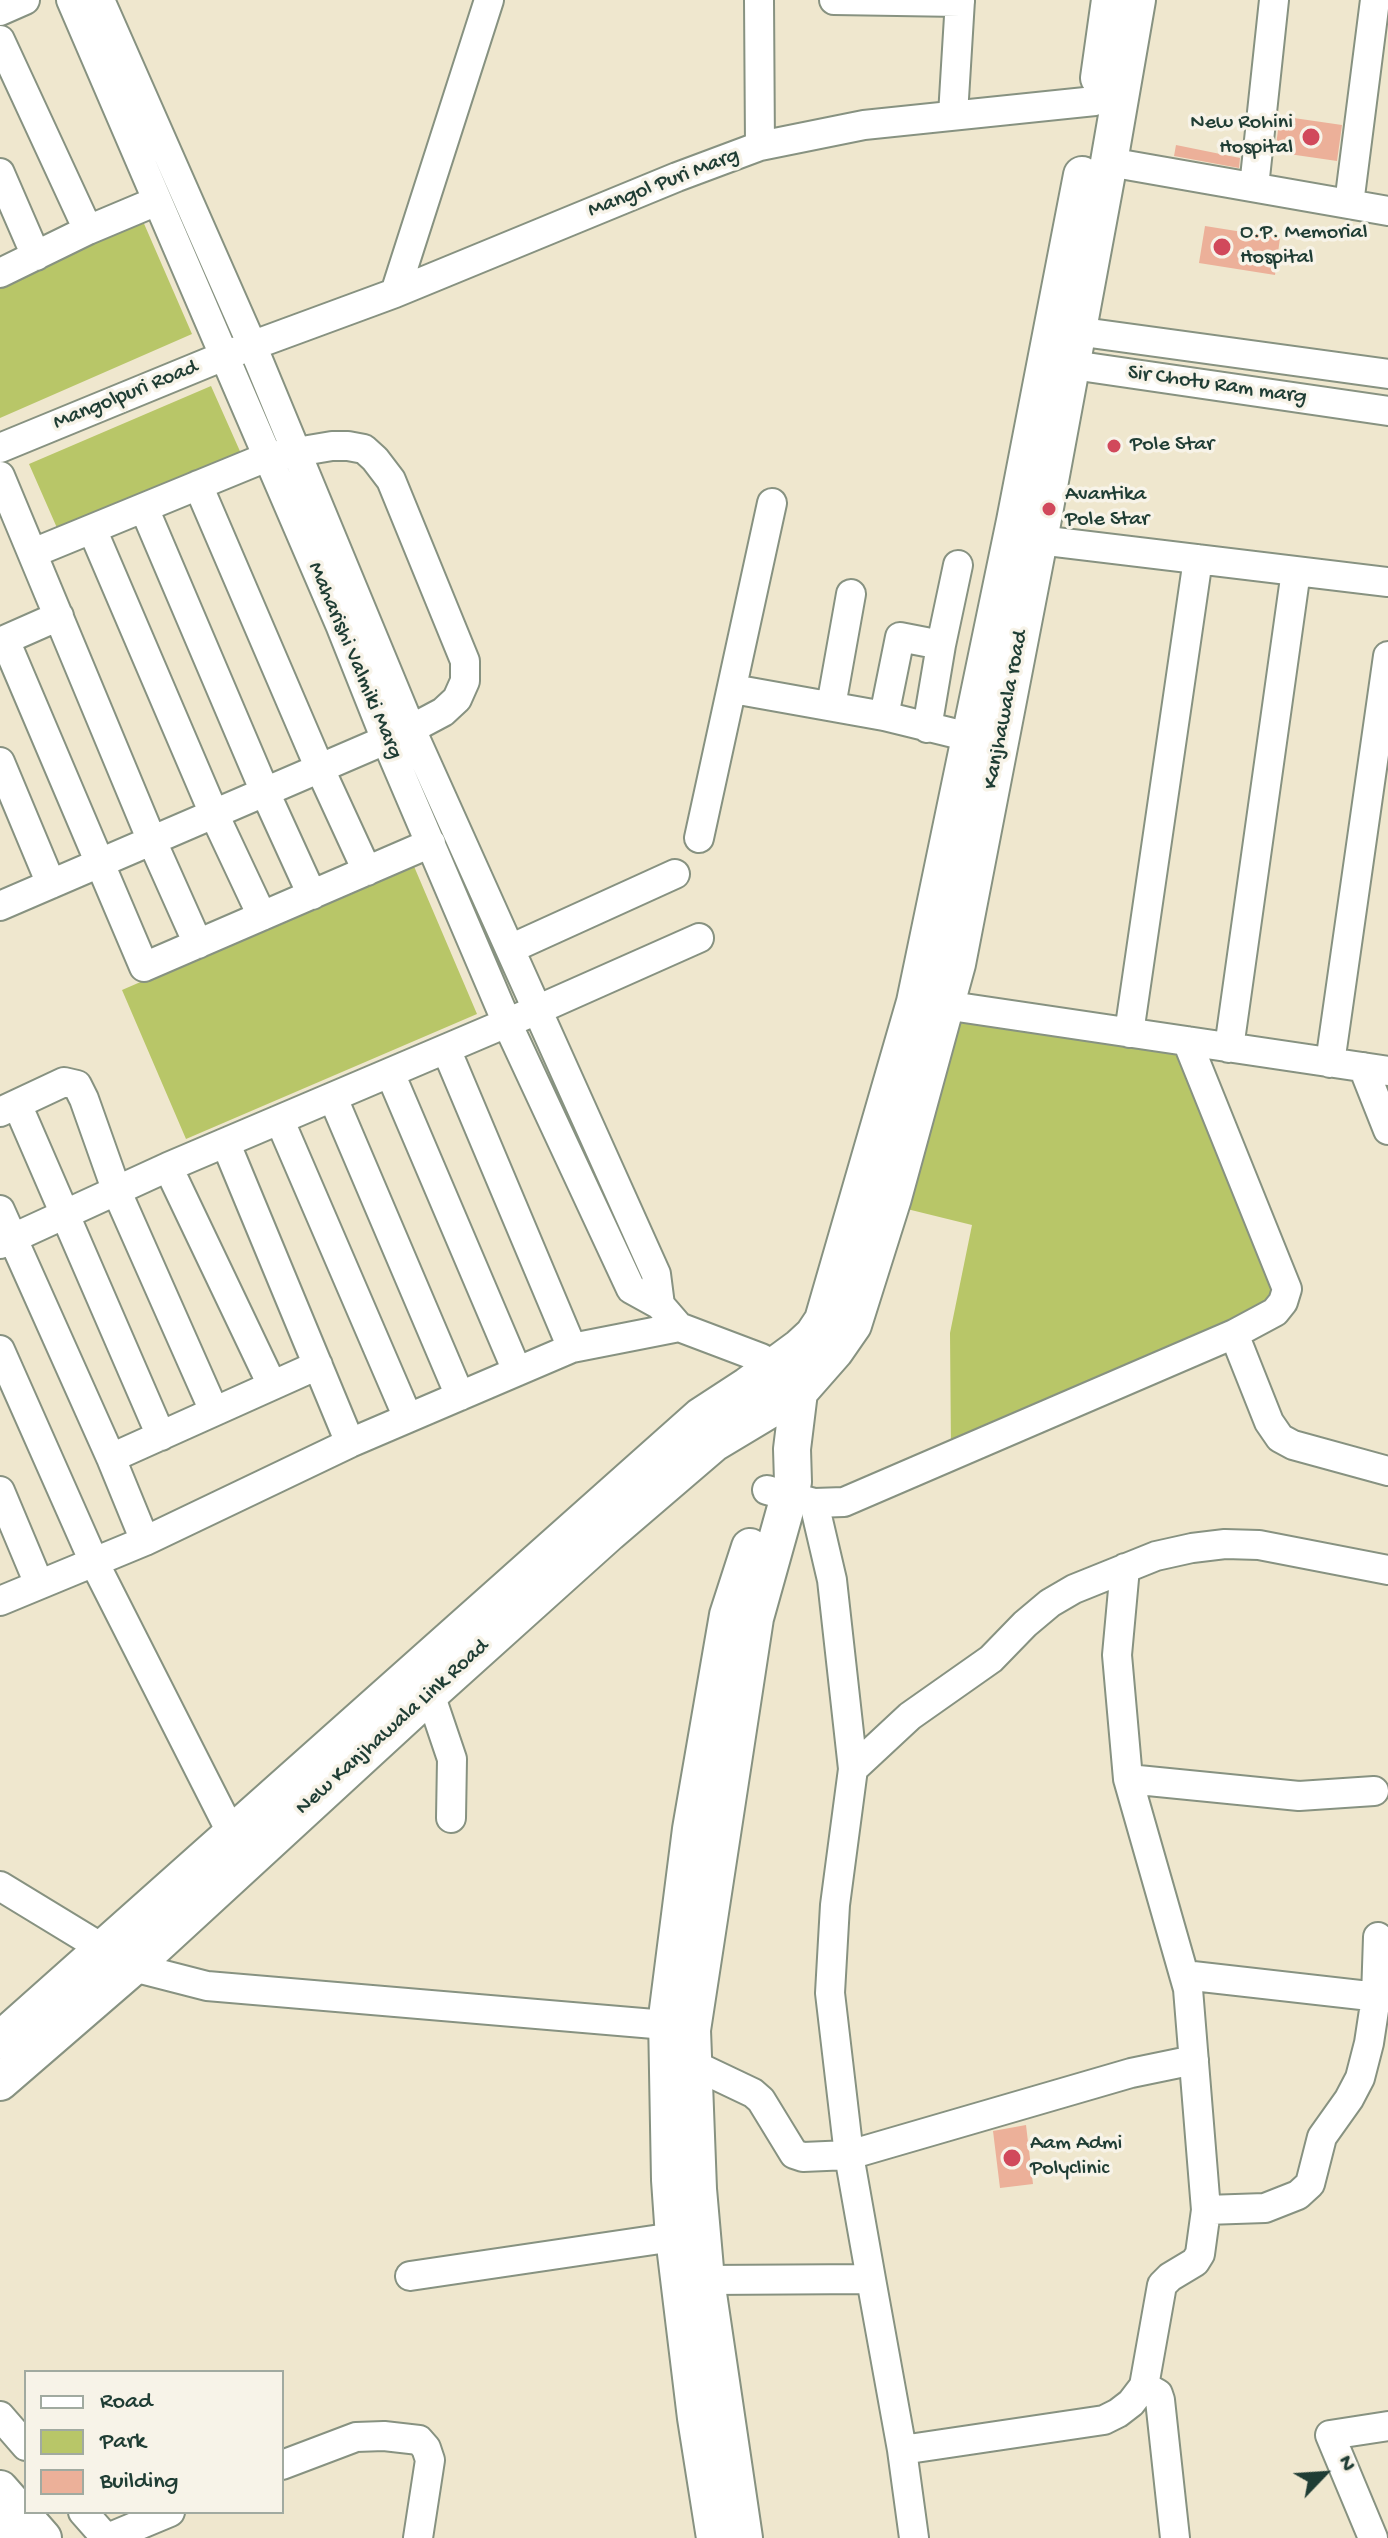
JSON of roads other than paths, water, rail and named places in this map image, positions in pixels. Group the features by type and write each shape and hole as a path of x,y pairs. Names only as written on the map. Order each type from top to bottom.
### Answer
{"highway":[{"path":"0,2521 15,2538"}],"main road":[{"name":"Kanjhawala road","path":"774,1367 813,1335 826,1313 915,1002 1039,540 1061,346 1110,0"},
{"name":"Kanjhawala road","path":"799,1392 835,1351 857,1315 893,1198 957,964 1015,521 1109,162 1137,0"},
{"path":"715,2538 696,2418 684,2190 684,2040 691,1829 728,1615 789,1497 770,1475 792,1449 799,1392 774,1367"},
{"name":"New Kanjhawala Link Road","path":"0,2082 232,1834 701,1416 774,1367"},
{"name":"New Kanjhawala Link Road","path":"0,2040 118,1958 430,1694 714,1443 799,1392"},
{"path":"688,2236 706,2280 744,2538"},
{"path":"0,2489 43,2538"}],"street":[{"path":"0,11 25,0"},
{"name":"Maharishi Valmiki Marg","path":"71,0 341,627 507,1023 631,1289 660,1305 679,1327 761,1358 774,1367"},
{"name":"Maharishi Valmiki Marg","path":"100,0 252,345 411,729 656,1274 660,1305"},
{"path":"395,293 489,0"},
{"path":"759,0 760,146"},
{"path":"834,0 960,1 953,115"},
{"path":"1254,187 1274,0"},
{"path":"1349,204 1375,0"},
{"path":"0,40 88,230"},
{"name":"Mangol Puri Marg","path":"252,345 395,293 760,146 864,125 1095,101"},
{"path":"1109,162 1388,211"},
{"path":"0,173 36,256"},
{"path":"0,273 88,230 157,201"},
{"name":"Mangolpuri Road","path":"0,448 252,345"},
{"name":"Sir Chotu Ram marg","path":"1061,346 1388,374"},
{"name":"Sir Chotu Ram marg","path":"1061,346 1388,411"},
{"path":"0,906 411,729 443,712 457,699 465,681 465,661 391,480 364,449 332,446 267,457 33,553"},
{"path":"0,476 198,944"},
{"path":"198,485 367,871"},
{"path":"699,838 772,503"},
{"path":"144,508 312,895"},
{"path":"92,529 214,814 262,916"},
{"path":"1039,540 1388,582"},
{"path":"1129,1033 1198,559"},
{"path":"927,728 958,565"},
{"path":"1229,1048 1296,571"},
{"path":"831,706 851,594"},
{"path":"59,616 3,641 144,967 431,843"},
{"path":"884,716 900,637 941,645"},
{"path":"1330,1063 1388,656"},
{"path":"733,689 884,716 985,741"},
{"path":"0,762 51,884"},
{"path":"510,949 675,874"},
{"path":"460,910 487,898"},
{"path":"6,1241 168,1167 699,938"},
{"path":"944,1005 1376,1069 1388,1130"},
{"path":"789,1497 844,1502 1234,1334 1275,1312 1283,1302 1287,1289 1187,1041"},
{"path":"446,1049 572,1348"},
{"path":"390,1073 517,1371"},
{"path":"161,1436 65,1214 9,1108 64,1082 77,1085 84,1099 117,1192 214,1411"},
{"path":"333,1098 460,1396"},
{"path":"280,1121 408,1418"},
{"path":"226,1144 350,1443"},
{"path":"168,1167 272,1385"},
{"path":"0,1210 6,1241 111,1458 145,1541"},
{"path":"0,1601 145,1541 350,1443 572,1348 679,1327"},
{"path":"1234,1334 1269,1422 1280,1438 1293,1445 1388,1471"},
{"path":"0,1350 94,1562 232,1834"},
{"path":"111,1458 318,1365"},
{"path":"0,1491 39,1584"},
{"path":"789,1497 832,1580 853,1769 835,1905 830,1993 849,2155 902,2450 914,2538"},
{"path":"853,1769 910,1716 991,1659 1050,1603 1074,1589 1156,1556 1236,1544 1259,1545 1388,1570"},
{"path":"902,2450 1104,2420 1131,2403 1144,2386 1162,2285 1195,2262 1200,2254 1206,2210 1188,1989 1128,1779 1117,1655 1125,1568"},
{"path":"430,1694 452,1759 451,1818"},
{"path":"1128,1779 1299,1796 1374,1791"},
{"path":"0,1886 118,1958 207,1986 684,2040 761,2100 794,2154 803,2157 849,2155 1131,2073 1194,2060"},
{"path":"1206,2210 1265,2208 1298,2195 1310,2184 1322,2137 1360,2078 1382,1997 1378,1937"},
{"path":"1184,1975 1382,1997"},
{"path":"410,2276 688,2236"},
{"path":"706,2280 871,2279"},
{"path":"1144,2386 1158,2394 1160,2400 1175,2538"},
{"path":"0,2416 24,2444"},
{"path":"1373,2538 1330,2435 1388,2426"},
{"path":"284,2464 356,2437 419,2440 430,2460 418,2538"},
{"path":"85,2514 107,2538 165,2514"}],"place":[{"name":"New Rohini Hospital","path":"1311,137"},
{"name":"O.P. Memorial Hospital","path":"1222,247"},
{"name":"Pole Star","path":"1114,446"},
{"name":"Avantika Pole Star","path":"1049,509"},
{"name":"Aam Admi Polyclinic","path":"1012,2158"}]}
